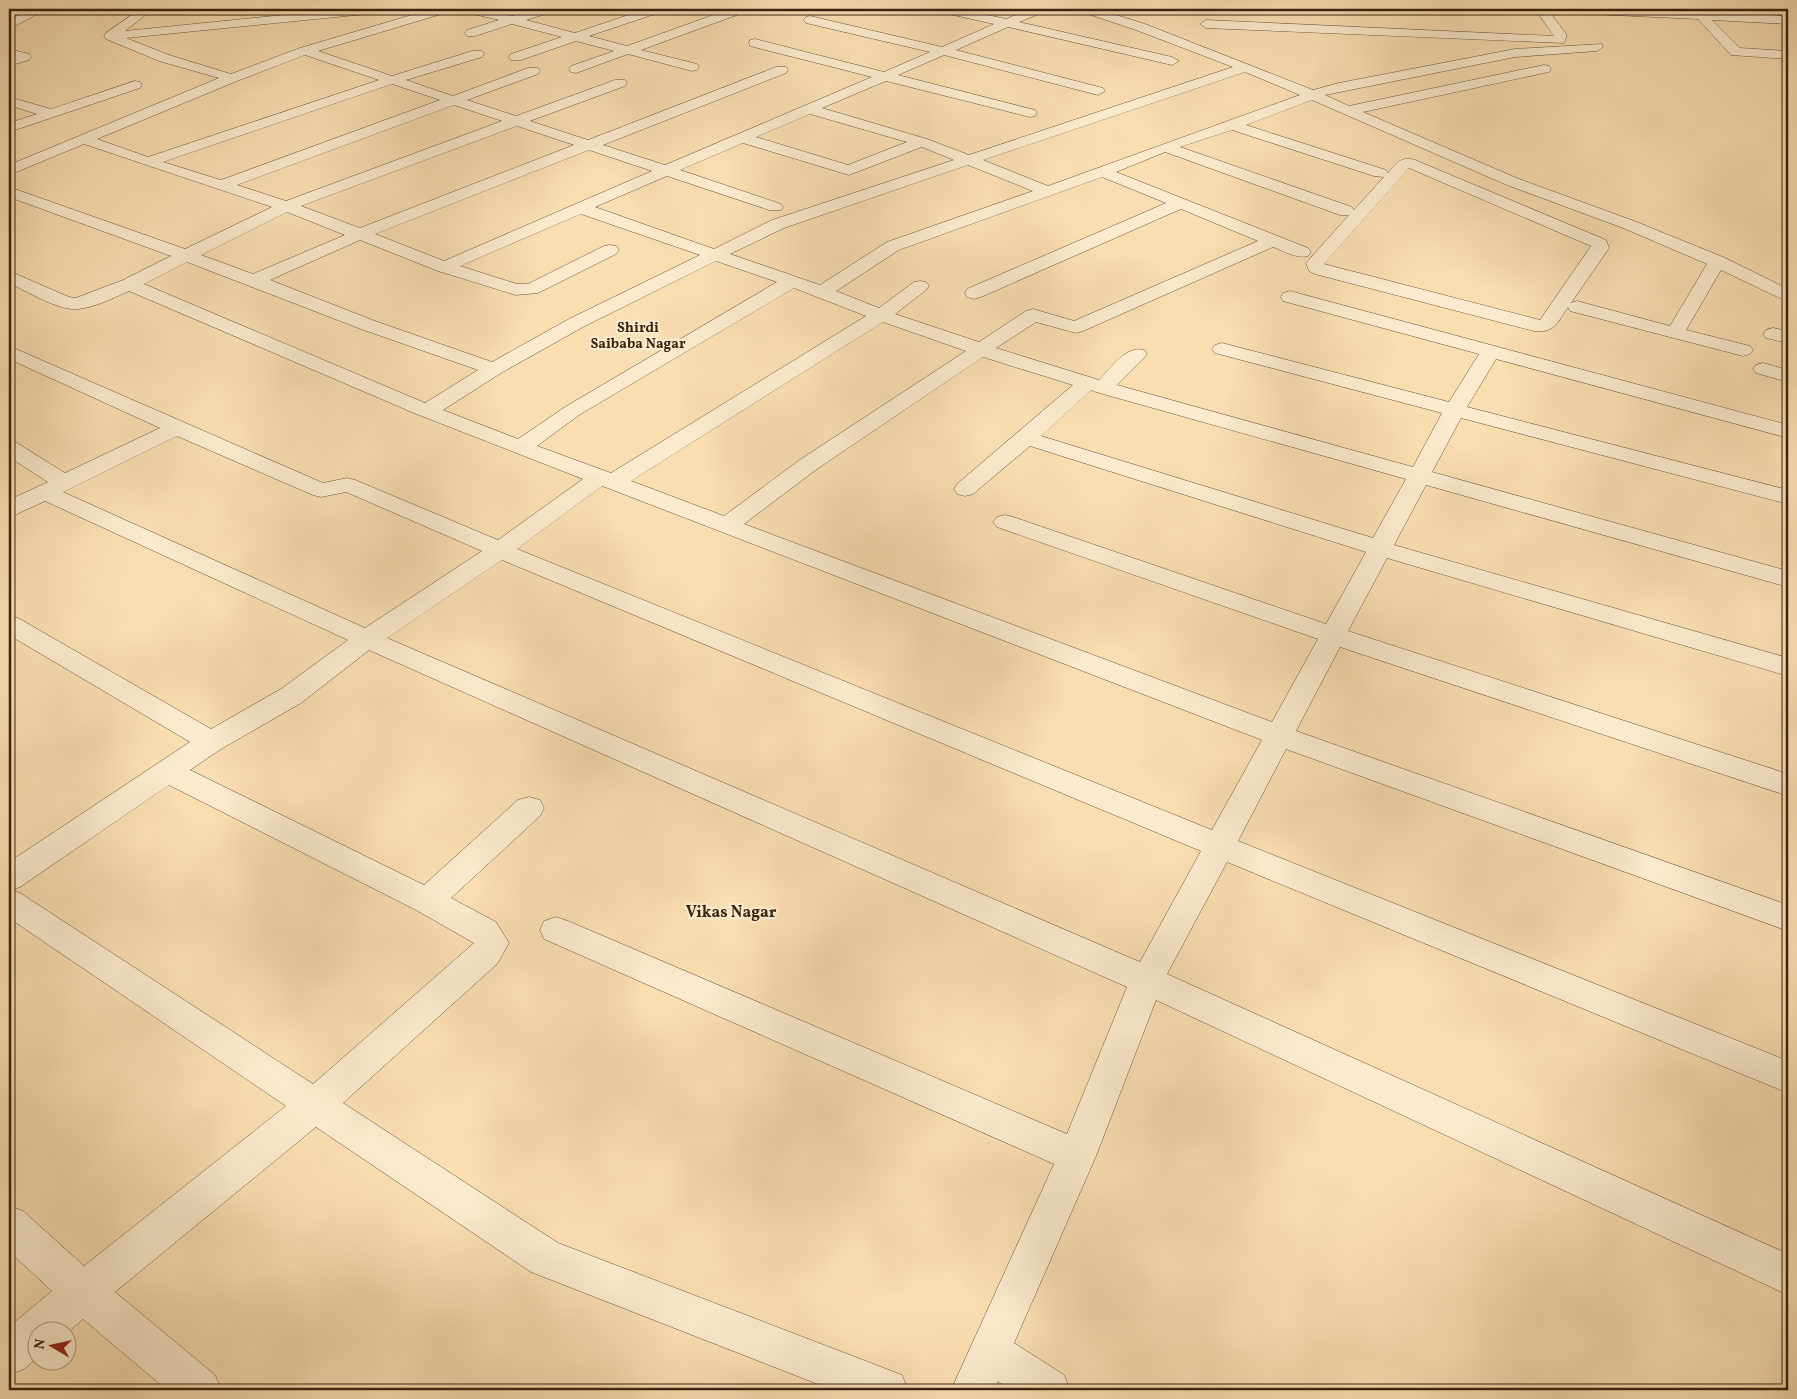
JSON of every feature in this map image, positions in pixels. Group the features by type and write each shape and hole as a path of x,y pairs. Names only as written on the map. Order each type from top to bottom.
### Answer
{"street":[{"path":"9,25 41,9"},
{"path":"110,36 147,9"},
{"path":"110,36 376,9"},
{"path":"9,170 83,127 105,128 306,51 444,9"},
{"path":"469,9 692,67"},
{"path":"470,33 548,9"},
{"path":"516,57 657,9"},
{"path":"576,69 741,9"},
{"path":"944,9 1172,61"},
{"path":"444,267 1040,9"},
{"path":"1086,9 1142,26 1314,94 1446,154 1717,261 1788,296"},
{"path":"1214,9 1214,21 1203,19 1559,40 1560,35 1541,9"},
{"path":"1570,9 1698,12 1788,20"},
{"path":"1698,12 1736,52 1788,56"},
{"path":"810,20 943,51 1098,91"},
{"path":"703,22 729,28"},
{"path":"110,36 164,58 232,78"},
{"path":"755,37 885,76 1030,113"},
{"path":"822,292 893,246 1314,94 1339,87 1515,53 1597,47"},
{"path":"306,51 775,207"},
{"path":"659,58 675,52"},
{"path":"9,53 24,57 9,62"},
{"path":"148,162 392,80 477,54"},
{"path":"427,411 494,369 576,322 778,224 1246,67"},
{"path":"1350,110 1544,69"},
{"path":"254,280 358,235 781,70"},
{"path":"222,185 532,71"},
{"path":"9,276 64,302 76,304 90,301 129,284 286,206 620,84"},
{"path":"9,128 135,85"},
{"path":"9,102 50,113 83,127 148,162 286,206 444,267 516,290 532,288 610,250"},
{"path":"810,109 922,142 1048,191"},
{"path":"1232,125 1380,173"},
{"path":"742,138 849,170 922,142"},
{"path":"1165,147 1346,211"},
{"path":"1413,164 1600,244 1600,248 1547,324 1543,326 1315,267 1314,263 1404,164 1413,164 1446,154"},
{"path":"1102,172 1302,252"},
{"path":"1487,215 1502,202 1533,189"},
{"path":"9,192 254,280 368,325 494,369"},
{"path":"974,293 1179,204"},
{"path":"581,208 822,292 880,315 979,349 1095,385 1788,579"},
{"path":"727,525 809,464 979,349 1033,315 1076,327 1272,241"},
{"path":"1675,333 1717,261"},
{"path":"520,448 572,411 791,282"},
{"path":"129,284 300,359 520,448 606,479 1278,736 1788,918"},
{"path":"9,878 211,742 291,696 367,639 606,479 880,315 920,286"},
{"path":"1290,297 1490,353 1788,432"},
{"path":"1577,307 1743,350"},
{"path":"1222,349 1788,497"},
{"path":"9,352 177,428 321,490 348,485 353,487 500,550 1219,846 1788,1077"},
{"path":"972,1390 1077,1156 1147,980 1379,548 1420,477 1454,411 1490,353"},
{"path":"965,489 1026,438 1137,354"},
{"path":"1763,369 1788,376"},
{"path":"9,509 177,428"},
{"path":"1026,438 1379,548 1788,667"},
{"path":"9,448 54,487 367,639 1147,980 1788,1275"},
{"path":"1005,522 1332,635 1788,785"},
{"path":"9,624 211,742"},
{"path":"9,1354 83,1292 316,1105 485,954 493,943 484,931 427,901 168,772"},
{"path":"427,901 529,808"},
{"path":"9,902 545,1258 887,1390"},
{"path":"556,930 1077,1156"},
{"path":"9,1225 83,1292 200,1390"},
{"path":"989,1350 1049,1390"}],"district":[{"name":"Shirdi Saibaba Nagar","path":"638,336"},
{"name":"Vikas Nagar","path":"731,911"}]}
